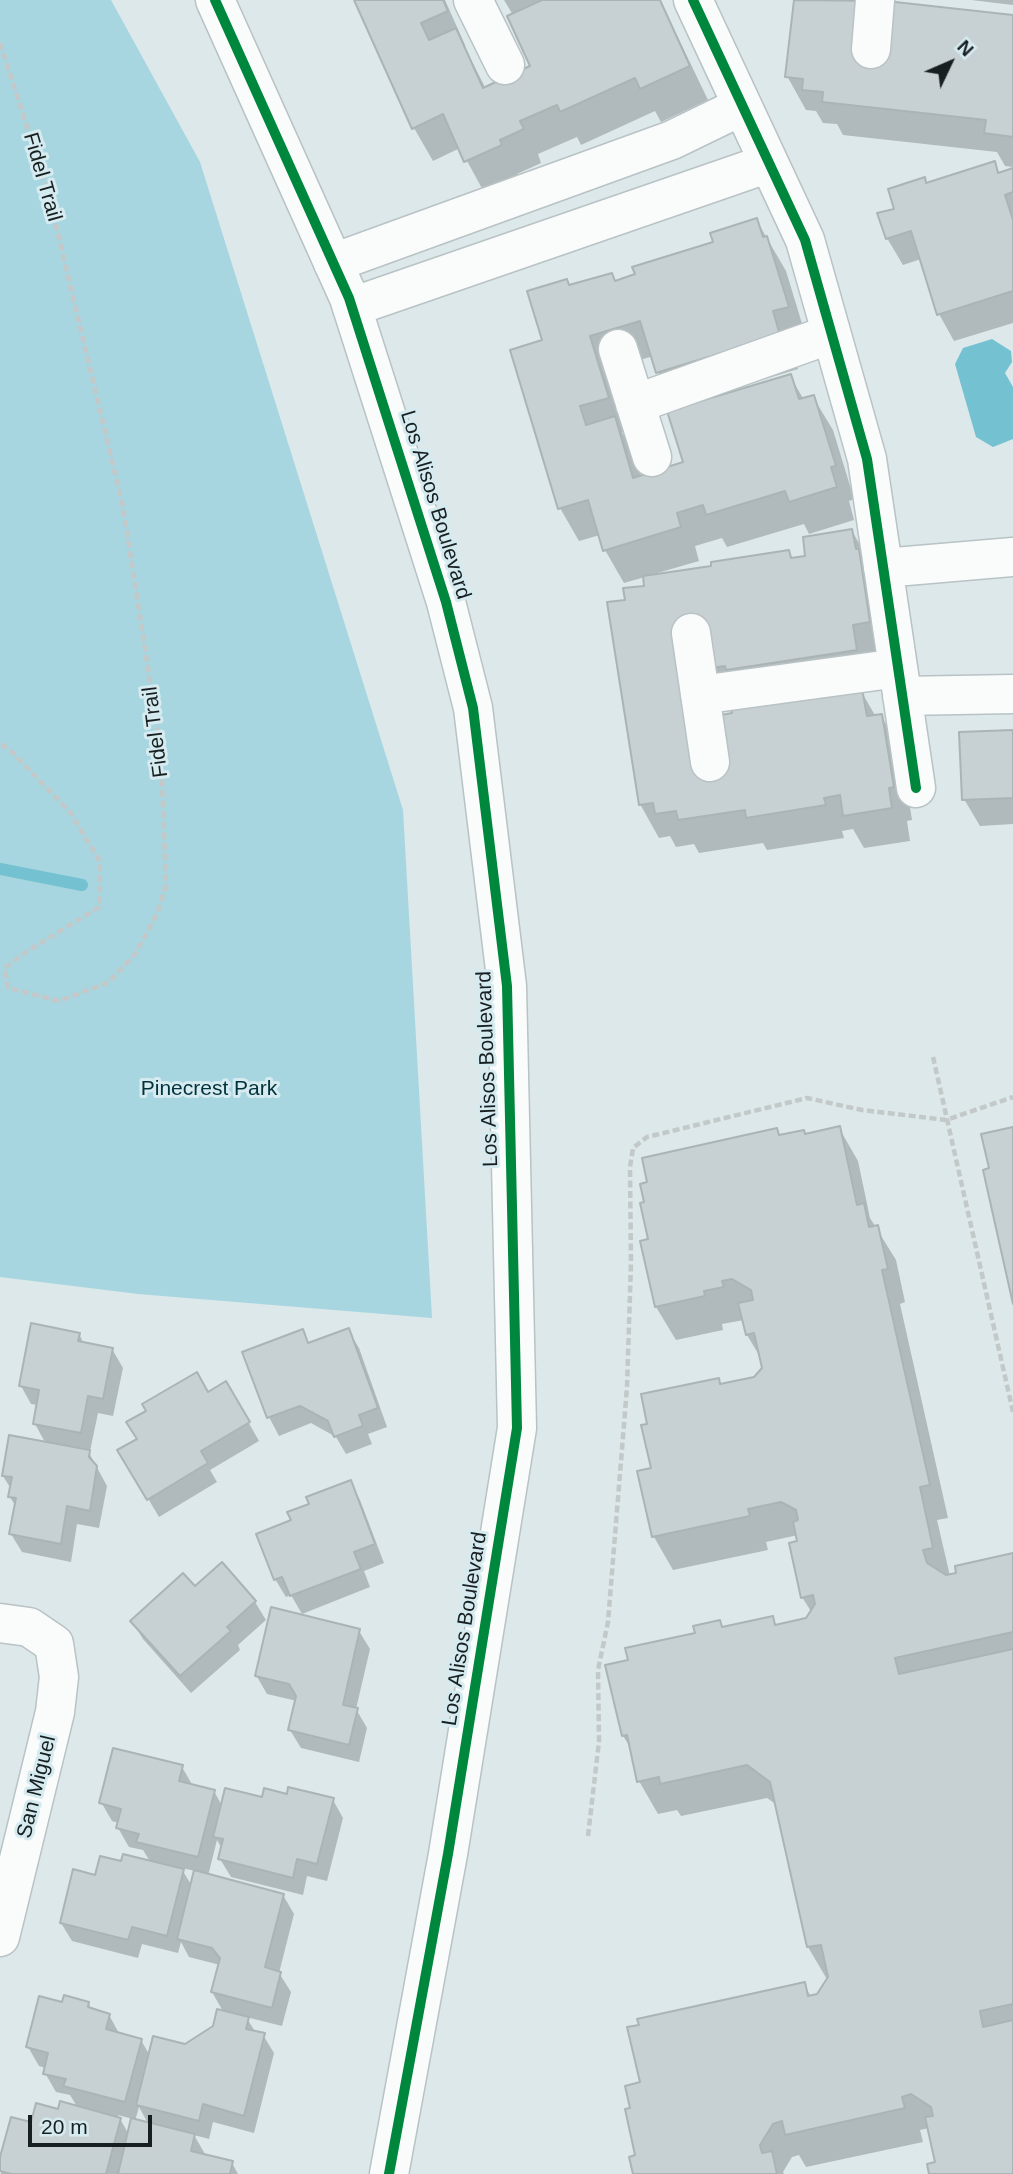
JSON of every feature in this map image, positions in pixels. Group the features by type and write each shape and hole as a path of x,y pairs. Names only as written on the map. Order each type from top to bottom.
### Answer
{"street":[{"name":"Los Alisos Boulevard","path":"215,0 352,307 446,602 473,708 507,986 517,1428 448,1854 389,2174"},
{"path":"694,0 805,240 867,459 916,788"},
{"path":"872,49 876,0"},
{"path":"485,4 505,65"},
{"path":"333,263 671,140 742,106"},
{"path":"352,307 769,163"},
{"path":"635,404 831,334"},
{"path":"618,349 652,457"},
{"path":"883,568 1013,557"},
{"path":"691,633 710,762"},
{"path":"700,695 900,682 1013,694"},
{"name":"San Miguel","path":"0,1623 29,1628 54,1644 59,1677 55,1712 0,1937"}],"path":[{"path":"933,1057 1013,1412"},
{"path":"588,1836 599,1741 598,1670 608,1622 627,1387 631,1262 630,1167 633,1148 647,1137 807,1098 862,1111 946,1120 1013,1097"}],"green space":[{"name":"Pinecrest Park","path":"0,0 111,0 200,162 403,810 432,1318 138,1294 0,1277"}],"shaded area":[{"path":"992,339 1011,351 1012,362 1005,373 1013,387 1013,439 993,447 976,437 955,364 963,348"}],"building":[{"path":"354,0 443,0 448,11 421,23 429,40 456,28 483,88 530,66 507,16 542,0 660,0 690,66 640,89 635,78 560,112 557,105 520,121 524,129 500,140 502,145 464,162 443,114 412,129"},
{"path":"794,0 886,1 1013,15 1013,137 984,133 986,120 822,102 823,92 802,90 803,79 785,77"},
{"path":"995,161 998,173 1013,168 1013,192 1005,195 1013,220 1013,291 937,315 911,231 886,239 877,213 894,209 888,189 925,177 926,183"},
{"path":"757,218 763,237 767,236 789,307 773,311 780,335 656,373 640,321 590,336 609,398 580,406 586,425 615,416 633,478 683,462 667,411 791,374 799,399 814,395 836,466 831,467 837,487 789,502 785,491 706,515 703,505 677,513 681,527 603,551 588,500 558,509 510,350 542,340 527,291 567,279 569,285 612,273 615,281 635,274 632,267 713,242 710,233"},
{"path":"852,529 856,549 859,549 870,622 853,625 857,650 726,670 725,666 711,668 703,618 682,621 716,716 732,713 731,709 862,689 867,716 882,714 894,787 889,788 892,808 843,816 840,795 824,798 826,805 746,818 745,810 678,820 676,811 655,814 653,803 639,805 607,602 625,600 623,588 644,586 643,576 789,550 791,558 805,556 803,537"},
{"path":"1013,730 1013,798 962,800 959,732"},
{"path":"840,1126 857,1205 864,1203 869,1227 878,1225 888,1269 882,1270 930,1485 920,1487 933,1548 923,1550 927,1563 946,1575 956,1573 955,1566 1013,1553 1013,1632 895,1658 899,1674 1013,1649 1013,2004 980,2011 983,2027 1013,2020 1013,2174 929,2174 927,2164 935,2162 925,2117 933,2116 931,2107 911,2094 902,2097 905,2108 785,2135 782,2121 773,2124 760,2145 762,2153 772,2151 777,2174 633,2174 629,2157 635,2155 625,2109 630,2108 625,2086 640,2082 627,2027 639,2025 637,2019 805,1982 808,1996 817,1994 828,1977 821,1945 807,1947 770,1782 747,1765 660,1784 659,1777 637,1782 627,1735 622,1736 605,1665 628,1660 625,1648 695,1633 693,1626 720,1620 722,1627 773,1616 775,1625 806,1618 815,1604 813,1595 801,1598 789,1543 797,1541 793,1522 798,1520 796,1510 781,1502 748,1509 750,1516 652,1537 637,1471 651,1468 641,1425 647,1424 641,1394 719,1378 720,1384 754,1377 762,1368 754,1333 746,1335 738,1303 753,1300 751,1290 732,1279 722,1281 724,1287 704,1291 705,1296 655,1307 640,1241 648,1239 640,1203 644,1202 640,1184 647,1182 642,1158 777,1128 779,1135 804,1130 805,1134"},
{"path":"1013,1127 1013,1304 983,1170 989,1168 981,1134"},
{"path":"31,1323 80,1333 78,1341 113,1348 103,1399 88,1396 81,1433 33,1424 39,1390 19,1386"},
{"path":"349,1328 378,1408 359,1415 363,1426 334,1437 328,1421 300,1406 267,1418 242,1352 303,1329 308,1343"},
{"path":"197,1372 208,1392 226,1381 250,1422 201,1451 208,1463 147,1500 117,1450 137,1439 126,1422 146,1411 142,1404"},
{"path":"9,1435 90,1450 89,1457 97,1466 90,1511 67,1506 61,1544 9,1534 16,1498 8,1497 12,1477 2,1476"},
{"path":"351,1480 375,1544 354,1552 361,1569 290,1596 282,1577 274,1580 256,1534 291,1520 287,1512 309,1504 306,1497"},
{"path":"222,1562 256,1601 227,1627 231,1631 180,1676 130,1621 183,1573 195,1586"},
{"path":"271,1607 360,1629 343,1705 358,1708 349,1745 288,1730 296,1696 289,1684 255,1676"},
{"path":"113,1748 183,1765 179,1781 215,1790 198,1857 136,1842 139,1834 116,1828 121,1809 99,1803"},
{"path":"288,1787 334,1798 317,1864 297,1859 293,1878 218,1859 223,1839 213,1837 225,1788 262,1797 264,1788 287,1794"},
{"path":"123,1854 184,1869 167,1936 132,1927 128,1940 60,1923 73,1869 95,1875 100,1856 121,1861"},
{"path":"194,1870 284,1894 265,1967 281,1972 272,2008 211,1992 220,1958 212,1948 177,1939"},
{"path":"64,1995 89,2002 88,2007 110,2014 106,2029 142,2039 125,2102 63,2086 66,2079 43,2074 48,2053 26,2047 39,1996 62,2002"},
{"path":"217,2009 249,2017 246,2029 265,2033 244,2116 203,2104 199,2121 136,2105 153,2036 185,2044 213,2026"},
{"path":"60,2101 121,2118 106,2174 11,2174 0,2171 0,2157 11,2117 31,2122 36,2103 58,2109"},
{"path":"131,2118 195,2134 191,2151 233,2161 230,2174 118,2174"}],"waterway":[{"path":"0,869 82,885"}],"cycle path":[{"path":"215,0 349,298 446,602 473,708 507,986 517,1428 448,1854 389,2174"},
{"path":"693,0 805,240 867,459 916,788"}]}
